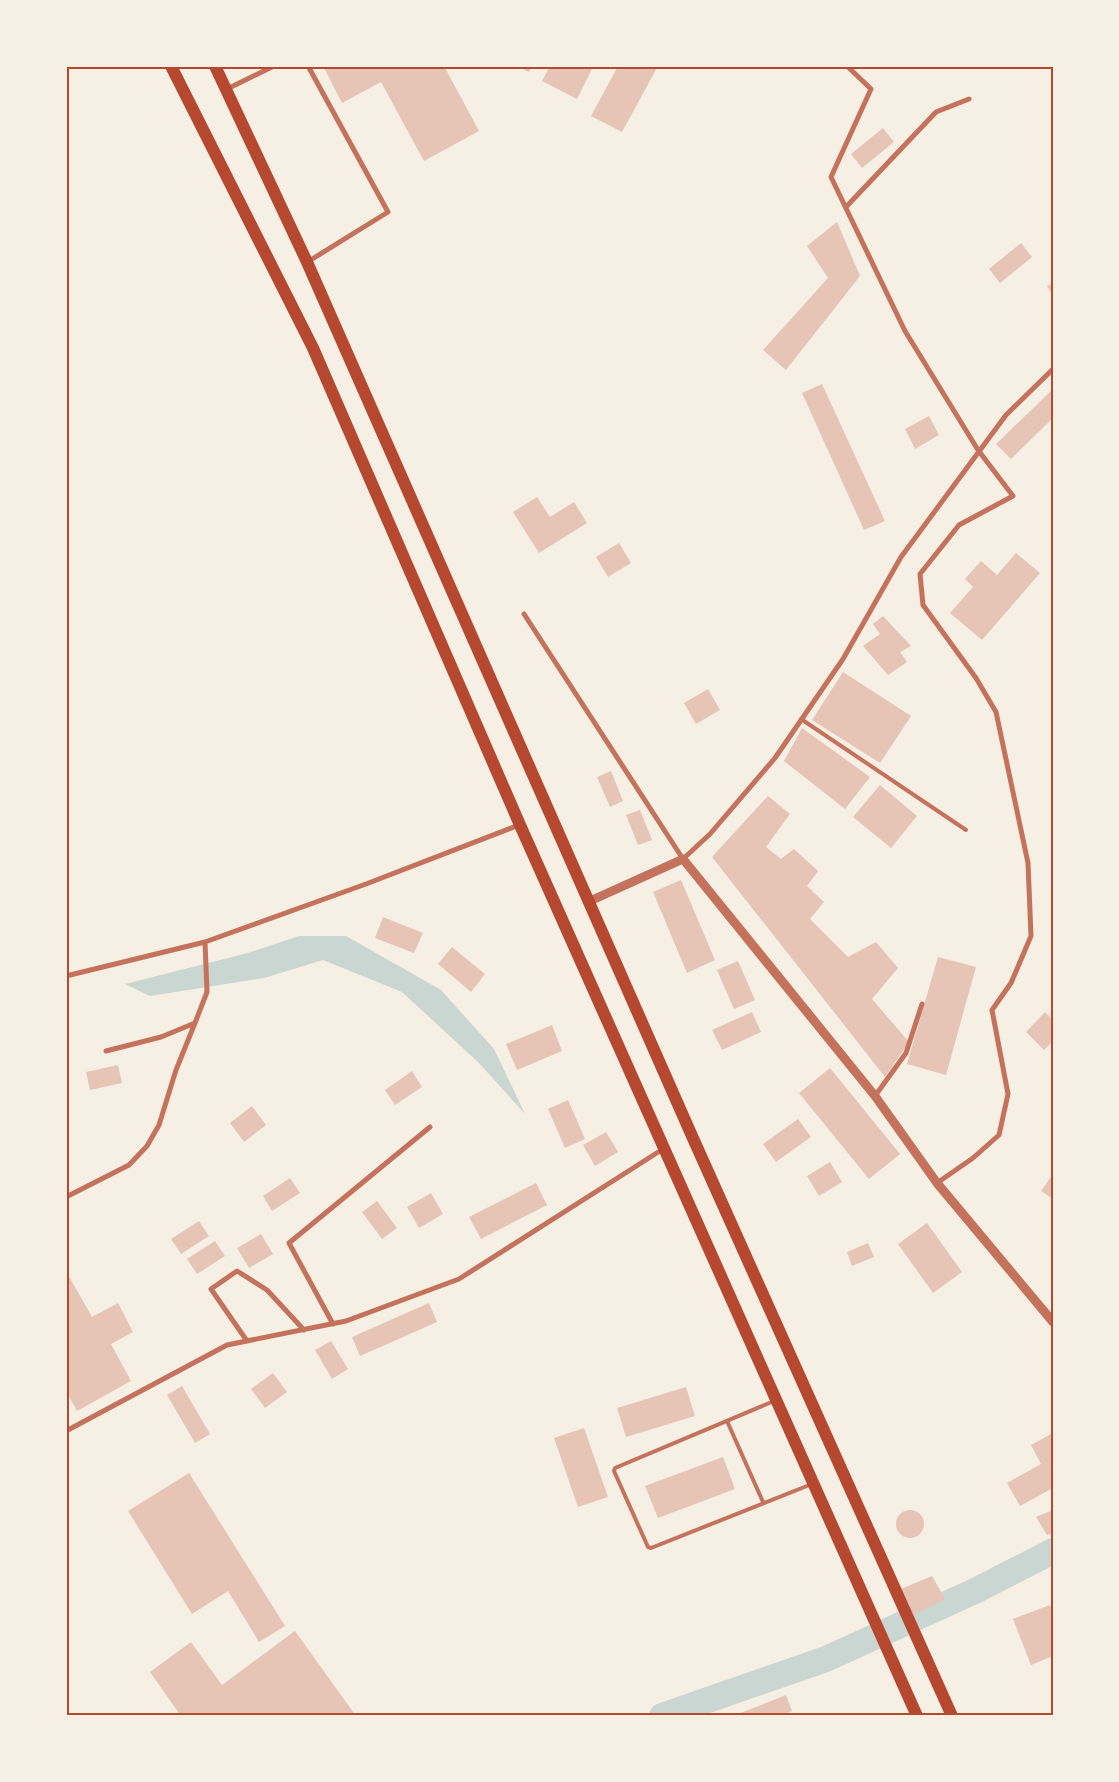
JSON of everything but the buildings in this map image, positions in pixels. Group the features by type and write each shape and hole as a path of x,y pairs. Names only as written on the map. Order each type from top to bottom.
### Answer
{"highway":[{"path":"171,66 313,348 520,825 917,1716"},
{"path":"215,66 307,262 890,1580 952,1716"}],"street":[{"path":"227,89 274,66"},
{"path":"307,262 388,212 308,66"},
{"path":"847,66 871,89 831,177 905,332 978,450 1013,496 959,525 920,574 923,605 976,678 996,712 1028,863 1031,936 1011,984 992,1010 1008,1094 998,1135 973,1158 937,1183"},
{"path":"846,207 936,112 969,99"},
{"path":"590,901 683,858 710,834 736,805 775,758 843,659 901,558 978,450 1006,415 1053,369"},
{"path":"524,614 683,858 874,1096 937,1183 1053,1322"},
{"path":"66,976 205,942 366,884 520,825"},
{"path":"66,1197 129,1164 147,1146 159,1125 176,1070 207,992 205,942"},
{"path":"874,1096 906,1053 922,1004"},
{"path":"106,1051 161,1037 195,1023"},
{"path":"333,1324 289,1243 430,1127"},
{"path":"66,1431 227,1345 346,1321 459,1279 664,1148"},
{"path":"247,1341 211,1289 237,1271 267,1290 304,1330"}],"lane":[{"path":"801,719 966,830"},
{"path":"776,1400 615,1468 614,1471 648,1547 651,1548 814,1483"},
{"path":"727,1421 763,1502"}],"shaded area":[{"path":"299,936 346,936 441,990 494,1049 525,1114 479,1063 402,992 323,960 264,978 150,996 125,984 248,953"}],"waterway":[{"path":"662,1716 826,1659 977,1590 1053,1551"}]}
